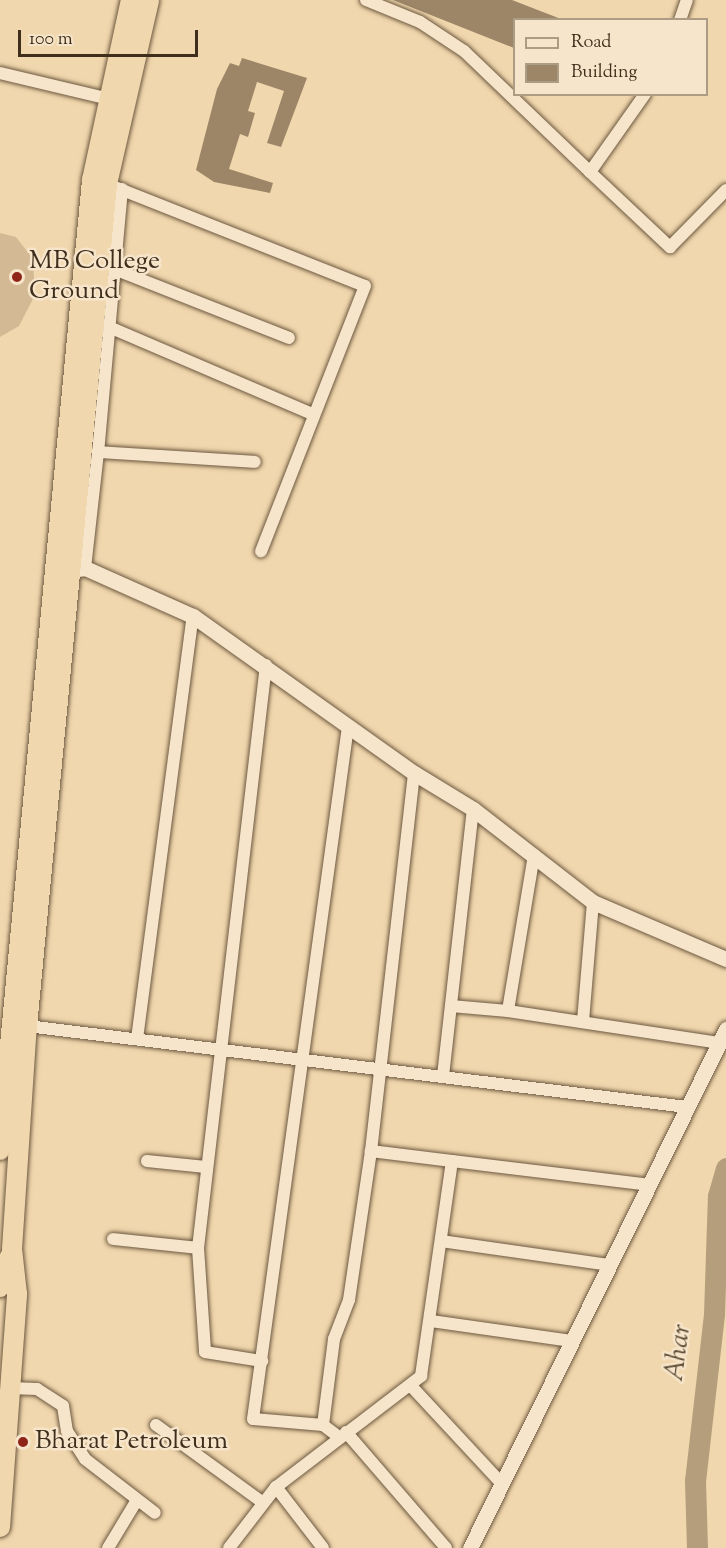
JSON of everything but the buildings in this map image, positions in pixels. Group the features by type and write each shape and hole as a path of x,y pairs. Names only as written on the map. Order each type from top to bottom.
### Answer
{"highway":[{"path":"0,1527 17,1294 12,1249 20,1025 92,180 105,98 131,0"},
{"path":"47,717 78,569 115,186 149,0"},
{"path":"0,1150 20,1025"},
{"path":"0,1287 12,1249"}],"street":[{"path":"366,0 420,22 464,51 670,247 726,190"},
{"path":"681,18 687,0"},
{"path":"0,73 105,98"},
{"path":"590,172 644,96"},
{"path":"261,551 363,284 115,186 114,268 98,452 78,569 193,616 266,665 414,773 474,809 593,902 726,959"},
{"path":"114,268 290,338"},
{"path":"109,327 314,415"},
{"path":"98,452 255,462"},
{"path":"137,1039 193,616"},
{"path":"262,1361 205,1352 198,1248 218,1051 266,665"},
{"path":"348,726 253,1419 322,1425 342,1434 446,1548"},
{"path":"322,1425 334,1339 349,1300 371,1151 414,773"},
{"path":"443,1076 474,809"},
{"path":"508,1011 534,855"},
{"path":"583,1021 593,902"},
{"path":"451,1006 723,1036 470,1548"},
{"path":"20,1025 137,1039 301,1063 443,1076 687,1107"},
{"path":"371,1151 649,1185"},
{"path":"147,1161 206,1167"},
{"path":"229,1548 262,1502 276,1487 342,1434 412,1387 421,1376 431,1322 452,1161"},
{"path":"113,1239 198,1248"},
{"path":"441,1241 610,1265"},
{"path":"431,1322 572,1341"},
{"path":"412,1387 502,1484"},
{"path":"10,1388 37,1389 63,1406 73,1443 155,1513"},
{"path":"156,1425 262,1502"},
{"path":"276,1487 323,1548"},
{"path":"108,1548 137,1500"}],"shaded area":[{"name":"MB College Ground","path":"0,233 16,237 33,259 35,295 19,326 0,337"}],"waterway":[{"name":"Ahar","path":"697,1548 695,1481 714,1314 718,1196 726,1168"}],"place":[{"name":"MB College Ground","path":"17,277"},
{"name":"Bharat Petroleum","path":"23,1442"}]}
